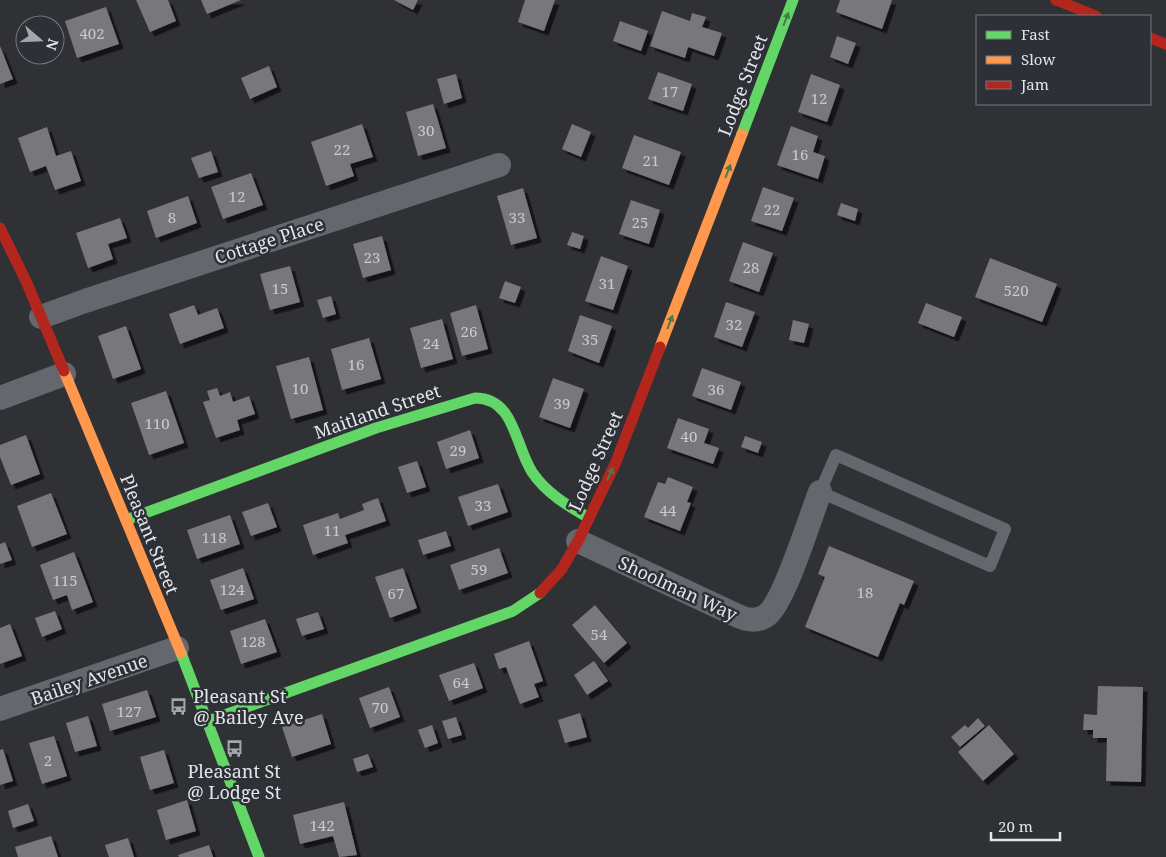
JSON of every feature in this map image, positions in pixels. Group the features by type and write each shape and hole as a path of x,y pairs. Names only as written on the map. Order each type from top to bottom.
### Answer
{"street":[{"name":"Lodge Street","path":"208,721 513,611 529,602 552,582 590,518 625,438 793,0"},
{"path":"1056,0 1094,15"},
{"path":"1151,38 1166,44"},
{"name":"Cottage Place","path":"41,317 499,165"},
{"name":"Pleasant Street","path":"0,228 41,317 126,520 208,721 259,857"},
{"path":"0,398 64,374"},
{"name":"Maitland Street","path":"126,520 376,428 475,398 492,400 497,404 508,419 525,459 540,483 561,502 590,518"},
{"name":"Shoolman Way","path":"578,541 738,616 754,620 768,614 779,598 820,492"},
{"name":"Bailey Avenue","path":"0,709 178,648"}],"lane":[{"path":"836,455 1006,529 990,566 820,492 836,455"}],"building":[{"path":"136,0 168,0 176,21 150,32"},
{"path":"201,0 241,0 207,14"},
{"path":"394,0 418,0 413,10"},
{"path":"525,0 555,0 544,31 518,22"},
{"path":"840,0 892,0 882,29 836,12"},
{"path":"106,7 119,44 77,58 65,21"},
{"path":"662,11 690,21 692,13 706,17 702,27 722,33 714,56 688,47 685,58 650,46"},
{"path":"620,21 648,31 641,51 613,41"},
{"path":"837,36 856,43 848,64 830,57"},
{"path":"0,46 13,79 0,84"},
{"path":"269,66 277,87 250,99 241,78"},
{"path":"658,72 692,84 683,111 648,99"},
{"path":"456,74 462,98 444,104 437,79"},
{"path":"811,74 840,85 827,122 798,112"},
{"path":"433,104 446,148 418,156 406,112"},
{"path":"362,124 373,157 350,164 354,176 326,186 311,142"},
{"path":"572,124 591,132 581,157 562,149"},
{"path":"791,126 818,136 813,152 825,156 818,179 777,165"},
{"path":"47,127 56,156 71,151 81,181 55,190 46,166 30,172 18,138"},
{"path":"634,135 681,152 669,185 622,168"},
{"path":"211,151 218,172 199,178 191,158"},
{"path":"251,173 263,205 223,219 211,187"},
{"path":"763,187 794,198 782,231 751,221"},
{"path":"523,188 537,238 511,245 497,196"},
{"path":"188,196 197,223 156,238 147,211"},
{"path":"631,200 660,210 649,244 619,234"},
{"path":"841,203 858,209 855,221 837,215"},
{"path":"120,218 127,238 108,244 113,259 88,268 76,233"},
{"path":"572,232 584,236 580,249 567,245"},
{"path":"382,236 391,270 363,278 353,244"},
{"path":"743,242 773,253 759,292 729,281"},
{"path":"601,256 628,266 613,310 585,301"},
{"path":"990,258 1057,284 1042,322 975,297"},
{"path":"290,266 300,302 270,310 260,274"},
{"path":"505,281 521,287 515,303 499,298"},
{"path":"331,296 336,314 323,318 317,300"},
{"path":"726,302 755,312 742,347 714,337"},
{"path":"926,303 962,317 954,337 918,323"},
{"path":"194,305 198,315 217,308 224,328 180,344 169,314"},
{"path":"476,305 488,349 462,356 450,313"},
{"path":"580,315 612,326 599,363 568,351"},
{"path":"442,319 453,359 421,368 410,328"},
{"path":"793,320 809,324 804,343 789,340"},
{"path":"126,326 141,369 113,379 98,336"},
{"path":"369,338 381,379 342,390 331,349"},
{"path":"309,357 323,410 291,419 276,366"},
{"path":"702,368 741,382 731,410 692,396"},
{"path":"553,378 584,389 570,428 539,417"},
{"path":"217,388 220,396 230,392 233,402 249,396 255,414 237,420 240,430 216,438 203,402 210,400 207,391"},
{"path":"166,391 184,443 149,455 131,403"},
{"path":"678,418 709,429 704,443 719,448 713,464 667,448"},
{"path":"470,430 479,458 446,469 437,442"},
{"path":"26,435 40,474 11,485 0,457 0,445"},
{"path":"745,436 762,442 758,453 741,447"},
{"path":"417,461 426,487 407,493 398,467"},
{"path":"668,477 693,487 687,502 691,503 680,531 644,517 658,482 665,484"},
{"path":"498,484 508,512 468,526 458,497"},
{"path":"51,493 67,534 32,547 17,506"},
{"path":"378,498 386,521 345,535 348,543 313,555 303,525 338,513 340,519 364,510 362,504"},
{"path":"268,503 277,527 251,536 242,512"},
{"path":"230,515 240,544 197,559 187,530"},
{"path":"446,531 451,546 423,555 418,540"},
{"path":"5,542 12,560 0,564 0,544"},
{"path":"829,546 914,581 904,605 900,603 878,657 805,627 825,577 818,574"},
{"path":"499,548 508,573 459,590 450,565"},
{"path":"74,552 93,602 72,610 67,595 53,600 40,565"},
{"path":"243,568 254,599 221,610 210,580"},
{"path":"403,568 417,608 390,618 375,577"},
{"path":"595,605 627,643 604,663 572,625"},
{"path":"55,611 62,629 42,637 35,618"},
{"path":"318,612 324,629 302,636 296,619"},
{"path":"265,619 277,652 241,664 230,631"},
{"path":"10,624 22,656 0,664 0,628"},
{"path":"529,641 543,681 534,684 539,697 520,704 506,667 499,669 494,654"},
{"path":"594,661 608,681 587,695 574,675"},
{"path":"474,663 483,688 449,701 439,675"},
{"path":"1098,686 1143,687 1141,782 1106,781 1107,738 1093,738 1093,730 1083,730 1084,714 1097,715"},
{"path":"389,687 400,717 370,728 359,698"},
{"path":"147,690 156,717 110,731 102,704"},
{"path":"580,713 587,737 565,743 558,720"},
{"path":"322,714 331,744 292,757 282,727"},
{"path":"88,716 97,746 75,752 66,723"},
{"path":"456,717 462,735 448,739 442,721"},
{"path":"978,718 985,726 960,747 951,737 965,725 968,728"},
{"path":"432,725 438,743 425,748 418,730"},
{"path":"989,725 1014,754 983,781 958,752"},
{"path":"54,736 67,776 42,784 29,743"},
{"path":"3,749 13,781 0,785 0,750"},
{"path":"164,750 174,783 150,790 140,757"},
{"path":"368,754 373,767 357,772 353,759"},
{"path":"187,800 196,831 166,840 157,810"},
{"path":"344,802 357,855 339,857 333,836 300,844 293,815"},
{"path":"28,804 34,821 13,828 8,811"},
{"path":"51,836 58,857 18,857 15,847"},
{"path":"128,838 134,857 109,857 105,845"},
{"path":"209,845 213,857 179,857 178,855"}],"traffic: fast":[{"path":"742,134 793,0"},
{"path":"126,520 376,428 475,398 488,400 498,406 512,425 526,461 538,480 558,498 589,518"},
{"path":"208,721 513,611 540,593"},
{"path":"181,653 259,857"}],"traffic: slow":[{"path":"660,347 742,134"},
{"path":"64,371 181,653"}],"traffic: jam":[{"path":"1056,0 1094,15"},
{"path":"1151,38 1166,44"},
{"path":"0,228 26,281 64,371"},
{"path":"540,593 562,569 578,541 616,462 660,347"}],"place":[{"name":"Pleasant St @ Bailey Ave","path":"179,706"},
{"name":"Pleasant St @ Lodge St","path":"234,748"}]}
